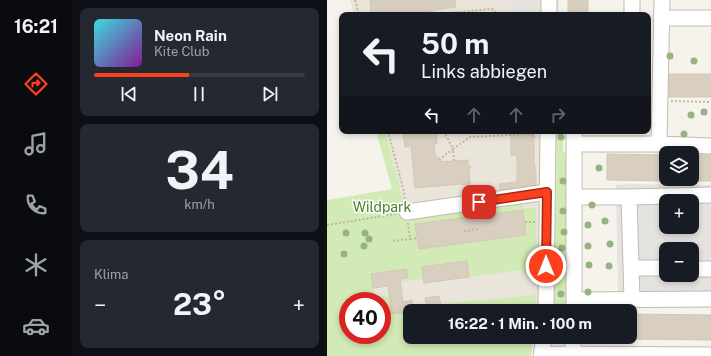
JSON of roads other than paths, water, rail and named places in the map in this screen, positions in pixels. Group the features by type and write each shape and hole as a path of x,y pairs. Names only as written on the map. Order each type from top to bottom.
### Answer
{"street":[{"path":"549,0 549,12"},
{"path":"632,0 632,12"},
{"path":"659,144 662,0"},
{"path":"661,18 711,18"},
{"path":"546,304 548,134"},
{"path":"574,304 574,138 711,146"},
{"path":"407,212 547,192"},
{"path":"574,197 711,195"},
{"path":"629,197 632,299"},
{"path":"631,268 659,268"},
{"path":"699,269 711,269"},
{"path":"584,304 632,299 711,299"},
{"path":"543,344 542,355 711,355"},
{"path":"573,344 573,354"}],"park label":[{"name":"Wildpark","path":"382,207"}]}
